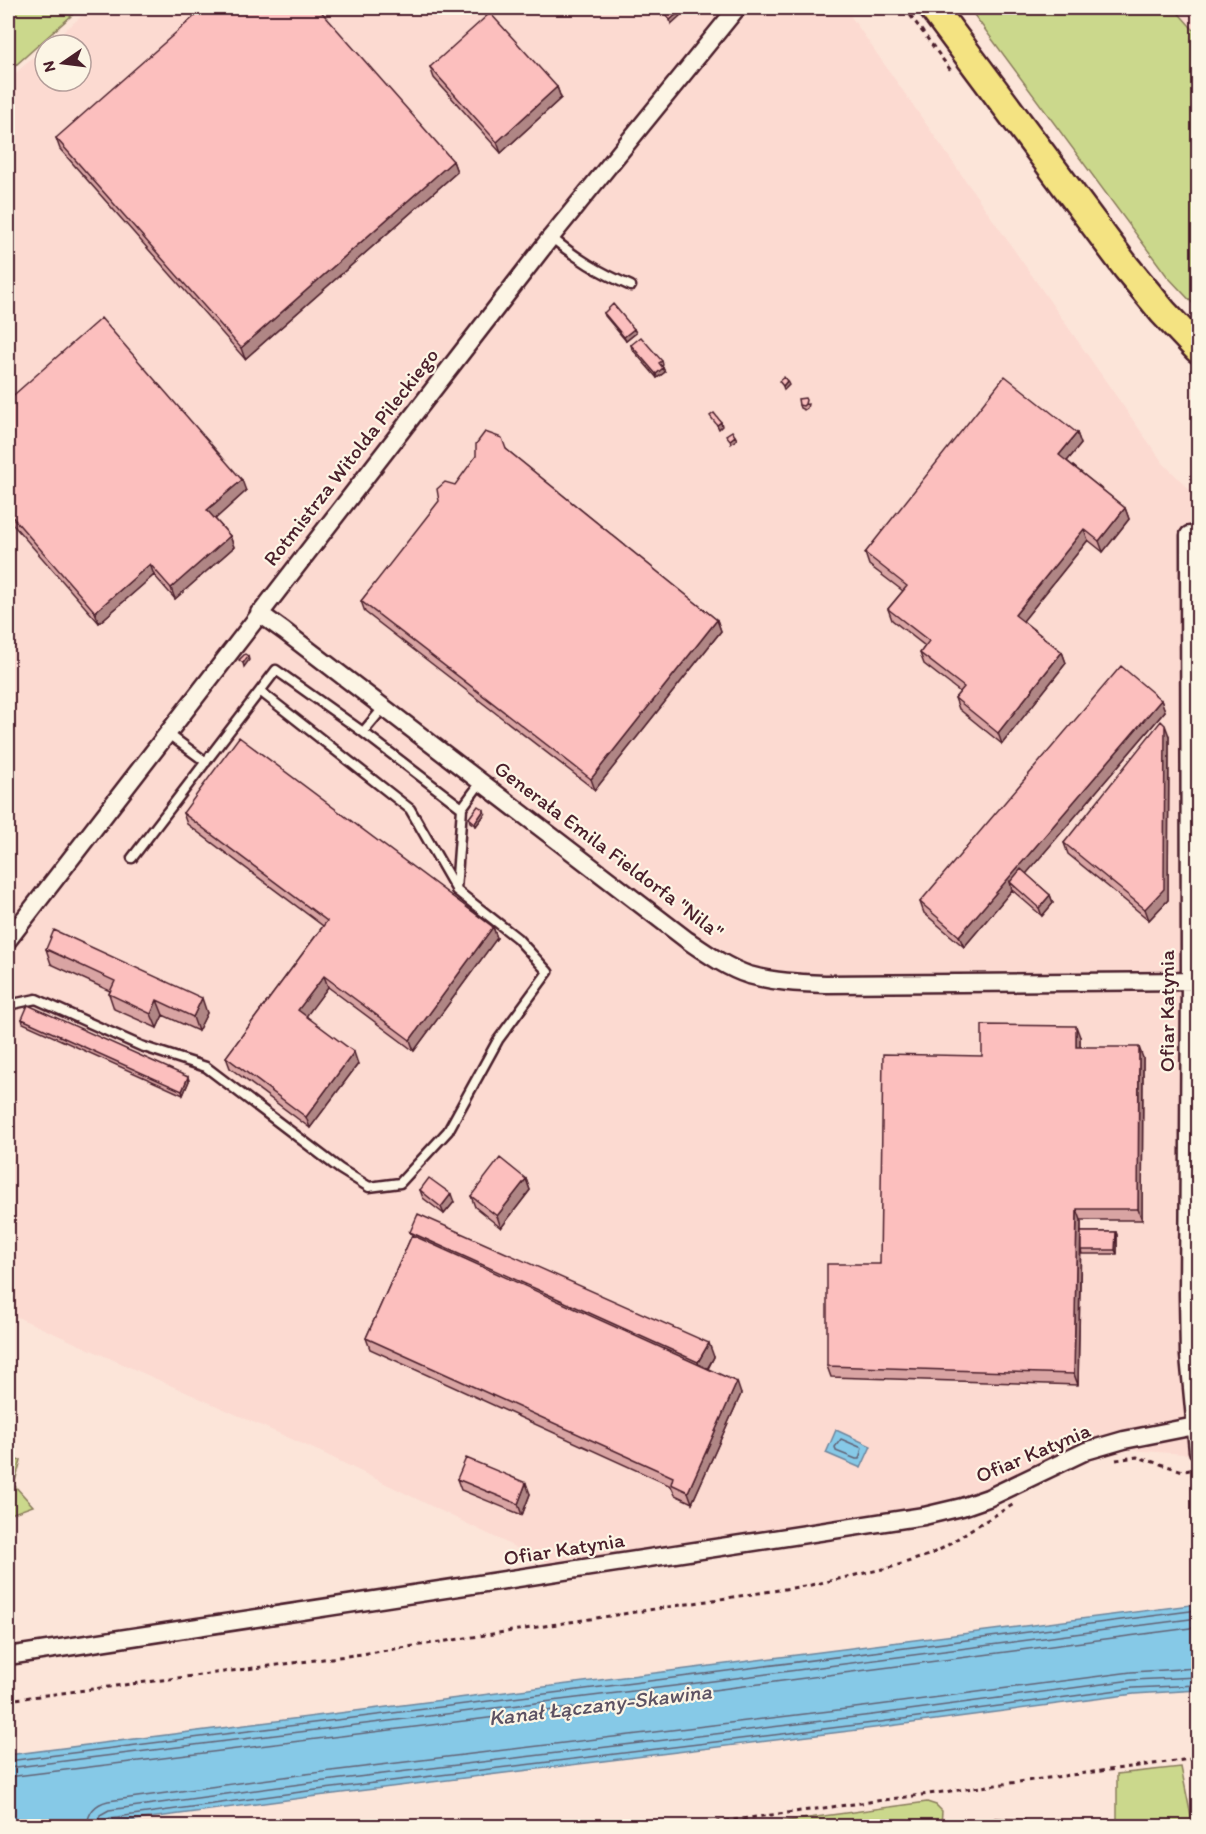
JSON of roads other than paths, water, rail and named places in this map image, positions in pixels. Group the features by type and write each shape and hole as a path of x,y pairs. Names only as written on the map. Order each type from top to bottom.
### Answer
{"main road":[{"path":"933,8 1126,267 1163,312 1198,349"}],"street":[{"name":"Rotmistrza Witolda Pileckiego","path":"8,939 551,237 737,8"},
{"name":"Ofiar Katynia","path":"8,1656 924,1516 988,1498 1086,1451 1124,1440 1195,1426 1189,1356 1188,1295 1195,981 1189,534"},
{"name":"Generała Emila Fieldorfa \"Nila\"","path":"259,613 687,940 716,959 748,974 784,982 825,984 1195,981"},
{"path":"1195,1426 1198,1451"}],"lane":[{"path":"551,237 579,260 631,286"},
{"path":"132,858 276,670 363,732 462,808"},
{"path":"8,1005 36,999 141,1046 206,1067 340,1169 369,1187 400,1183 448,1131 498,1040 548,972 517,938 456,890 410,809 260,691"},
{"path":"363,732 384,707"},
{"path":"167,733 206,762"},
{"path":"456,890 462,808 481,782"}],"water":[{"path":"836,1430 871,1446 861,1468 826,1453"},
{"name":"Kanał Łączany-Skawina","path":"1198,1604 1198,1690 1134,1694 89,1826 8,1826 8,1755"}]}
